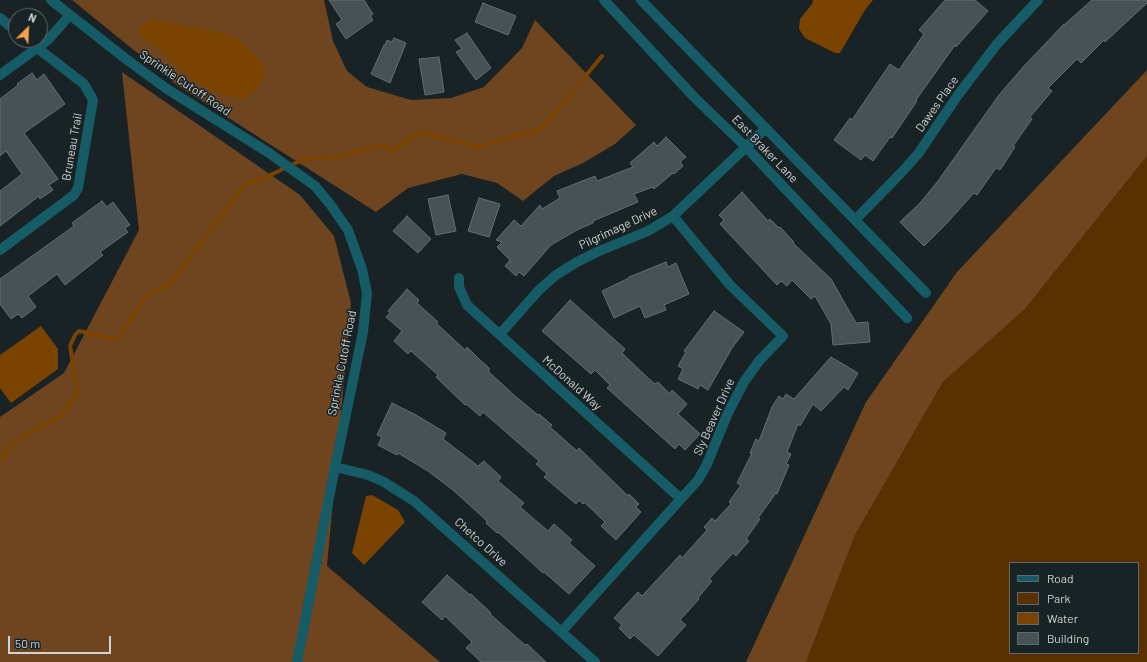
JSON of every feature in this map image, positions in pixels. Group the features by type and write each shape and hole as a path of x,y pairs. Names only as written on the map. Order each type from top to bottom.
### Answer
{"street":[{"name":"Sprinkle Cutoff Road","path":"51,0 167,89 269,153 315,186 330,204 348,230 362,269 367,293 363,332 334,467 297,662"},
{"name":"East Braker Lane","path":"604,0 696,98 746,147 907,318"},
{"name":"East Braker Lane","path":"641,0 926,293"},
{"name":"Dawes Place","path":"855,220 918,154 958,95 997,44 1038,0"},
{"path":"48,40 70,15"},
{"path":"0,18 8,24"},
{"path":"0,75 37,48"},
{"name":"Bruneau Trail","path":"0,250 74,195 78,188 94,100 84,84 37,48"},
{"name":"Pilgrimage Drive","path":"500,334 539,290 556,275 597,252 648,231 673,216 765,129"},
{"name":"Sly Beaver Drive","path":"562,631 698,480 707,464 727,415 744,382 759,361 783,336 730,285 673,216"},
{"name":"McDonald Way","path":"459,278 459,287 467,305 681,500"},
{"name":"Chetco Drive","path":"334,467 368,475 384,482 414,500 595,662"}],"green space":[{"path":"1147,156 1147,662 806,662 855,535 943,382 1025,309"}],"shaded area":[{"path":"72,0 324,0 333,41 347,71 367,87 411,100 451,98 484,87 522,48 535,20 636,125 615,144 583,163 554,176 523,201 497,183 462,174 408,188 376,212 177,85"},
{"path":"1147,70 1147,156 1025,309 943,382 855,535 806,662 746,662 866,402 957,272"},
{"path":"122,72 300,195 334,236 351,303 327,566 440,662 0,662 0,417 64,373 139,230"}],"water":[{"path":"813,0 873,0 865,10 840,53 835,53 805,38 799,29 800,19 812,4"},
{"path":"151,19 223,33 240,40 265,66 263,78 257,89 243,99 226,96 196,82 138,32 142,24"},
{"path":"41,326 58,349 58,369 11,403 0,388 0,355"},
{"path":"372,495 398,510 405,522 364,565 352,553 366,496"}],"building":[{"path":"329,0 364,0 373,14 370,16 373,20 346,39 336,24 342,20"},
{"path":"945,0 975,0 988,11 956,47 955,45 916,100 917,101 892,138 890,137 873,161 865,155 861,160 834,140 850,118 852,120 890,64 899,70 924,34 919,30"},
{"path":"1092,0 1147,0 1147,3 1105,42 1104,40 1081,63 1077,59 1048,88 1052,91 1030,117 1032,119 1013,146 1015,147 1000,170 996,168 977,195 974,193 924,246 900,222 920,203 938,181 999,95 1024,66 1064,24"},
{"path":"483,3 516,16 508,35 475,22"},
{"path":"467,33 491,68 476,80 456,52 462,49 455,40"},
{"path":"394,38 406,43 390,83 371,74 387,40 392,42"},
{"path":"439,57 444,92 425,95 419,59"},
{"path":"32,73 37,80 44,74 65,104 24,133 58,179 49,185 53,190 40,199 39,196 0,226 0,191 22,174 6,151 0,156 0,99"},
{"path":"666,137 686,157 680,162 683,166 674,174 673,173 654,189 653,187 634,194 638,202 593,221 593,223 577,230 551,245 524,276 519,272 516,276 505,266 510,260 497,247 502,242 496,240 514,220 521,226 540,205 542,209 560,198 557,191 595,176 597,181 633,167 630,163 654,142 657,146"},
{"path":"742,192 768,221 770,219 779,228 780,227 794,242 793,243 831,279 856,323 868,322 870,342 833,345 831,324 815,296 811,299 792,280 787,286 781,281 777,285 720,224 724,220 719,215"},
{"path":"448,195 456,231 436,235 428,199"},
{"path":"479,198 500,204 489,237 468,231"},
{"path":"102,201 107,207 113,202 130,225 125,228 128,232 100,252 103,255 65,285 57,274 28,296 36,307 22,318 18,314 11,319 0,304 0,279 74,226 72,223"},
{"path":"407,216 431,239 418,253 393,231"},
{"path":"666,262 668,267 676,263 689,294 664,305 666,310 645,318 640,306 614,318 602,291 629,277"},
{"path":"407,289 419,300 417,303 438,322 436,323 465,350 467,347 490,369 488,371 515,396 552,425 550,427 577,451 579,448 628,496 629,494 639,504 636,507 641,512 616,540 601,526 605,522 584,502 583,504 579,500 576,504 544,477 547,474 536,464 539,461 483,412 480,416 466,404 465,405 436,377 438,375 411,351 408,354 394,341 402,331 386,317 390,313 388,311"},
{"path":"570,300 625,349 622,353 648,378 655,384 658,382 670,394 672,390 687,404 678,414 700,434 685,450 679,444 675,449 607,388 610,385 595,370 591,374 542,331"},
{"path":"714,311 744,332 732,348 708,390 700,385 698,389 678,379 683,369 678,366 686,352 684,351"},
{"path":"831,357 858,373 848,390 844,387 821,411 813,404 800,426 798,424 787,452 791,454 786,464 789,465 777,494 776,493 758,518 760,519 746,539 749,541 736,556 733,553 709,579 712,581 698,598 699,599 680,620 686,625 658,656 634,635 630,639 619,628 622,625 614,618 638,592 642,596 680,555 682,558 707,530 704,527 712,518 715,521 731,504 729,502 741,485 737,483 752,453 750,453 756,439 759,441 772,407 779,396 783,399 786,394 794,399"},
{"path":"392,403 446,433 443,439 478,466 484,461 501,477 498,481 524,503 520,507 548,531 554,524 572,540 569,543 595,566 569,594 544,572 543,573 498,532 497,533 486,523 487,521 453,490 428,471 398,453 397,455 378,445 382,437 377,435"},
{"path":"447,575 470,595 471,594 491,613 490,614 525,645 527,644 546,662 481,662 466,648 472,642 445,616 442,620 422,602"}],"waterway":[{"path":"0,460 14,441 61,416 78,392 70,346 75,335 79,331 117,340 147,295 170,284 245,184 262,179 304,159 339,157 382,145 392,150 421,132 477,147 539,130 556,112 602,56"}]}
